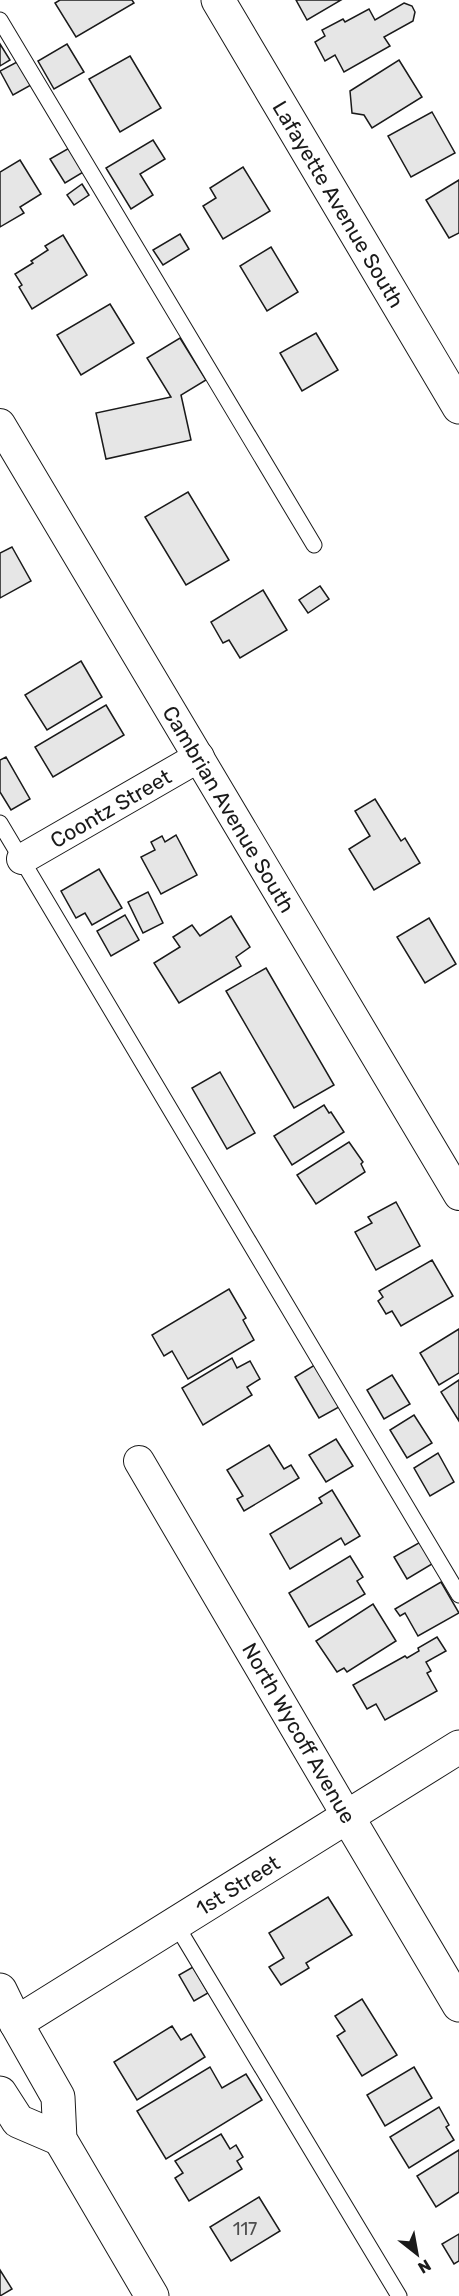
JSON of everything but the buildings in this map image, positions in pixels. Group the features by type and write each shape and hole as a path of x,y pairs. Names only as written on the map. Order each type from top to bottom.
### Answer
{"main road":[{"name":"Lafayette Avenue South","path":"218,0 459,407"},
{"name":"1st Street","path":"16,2024 459,1747"},
{"name":"North Wycoff Avenue","path":"347,1816 459,2005"},
{"path":"0,1990 16,2024 58,2097 60,2139 152,2296"},
{"path":"0,2093 18,2121 60,2139"}],"street":[{"name":"Cambrian Avenue South","path":"0,424 459,1195"},
{"name":"Coontz Street","path":"22,859 199,757"},
{"name":"North Wycoff Avenue","path":"139,1461 347,1816"}],"lane":[{"path":"0,20 314,545"},
{"path":"0,823 459,1595"},
{"path":"175,1923 399,2296"}]}
